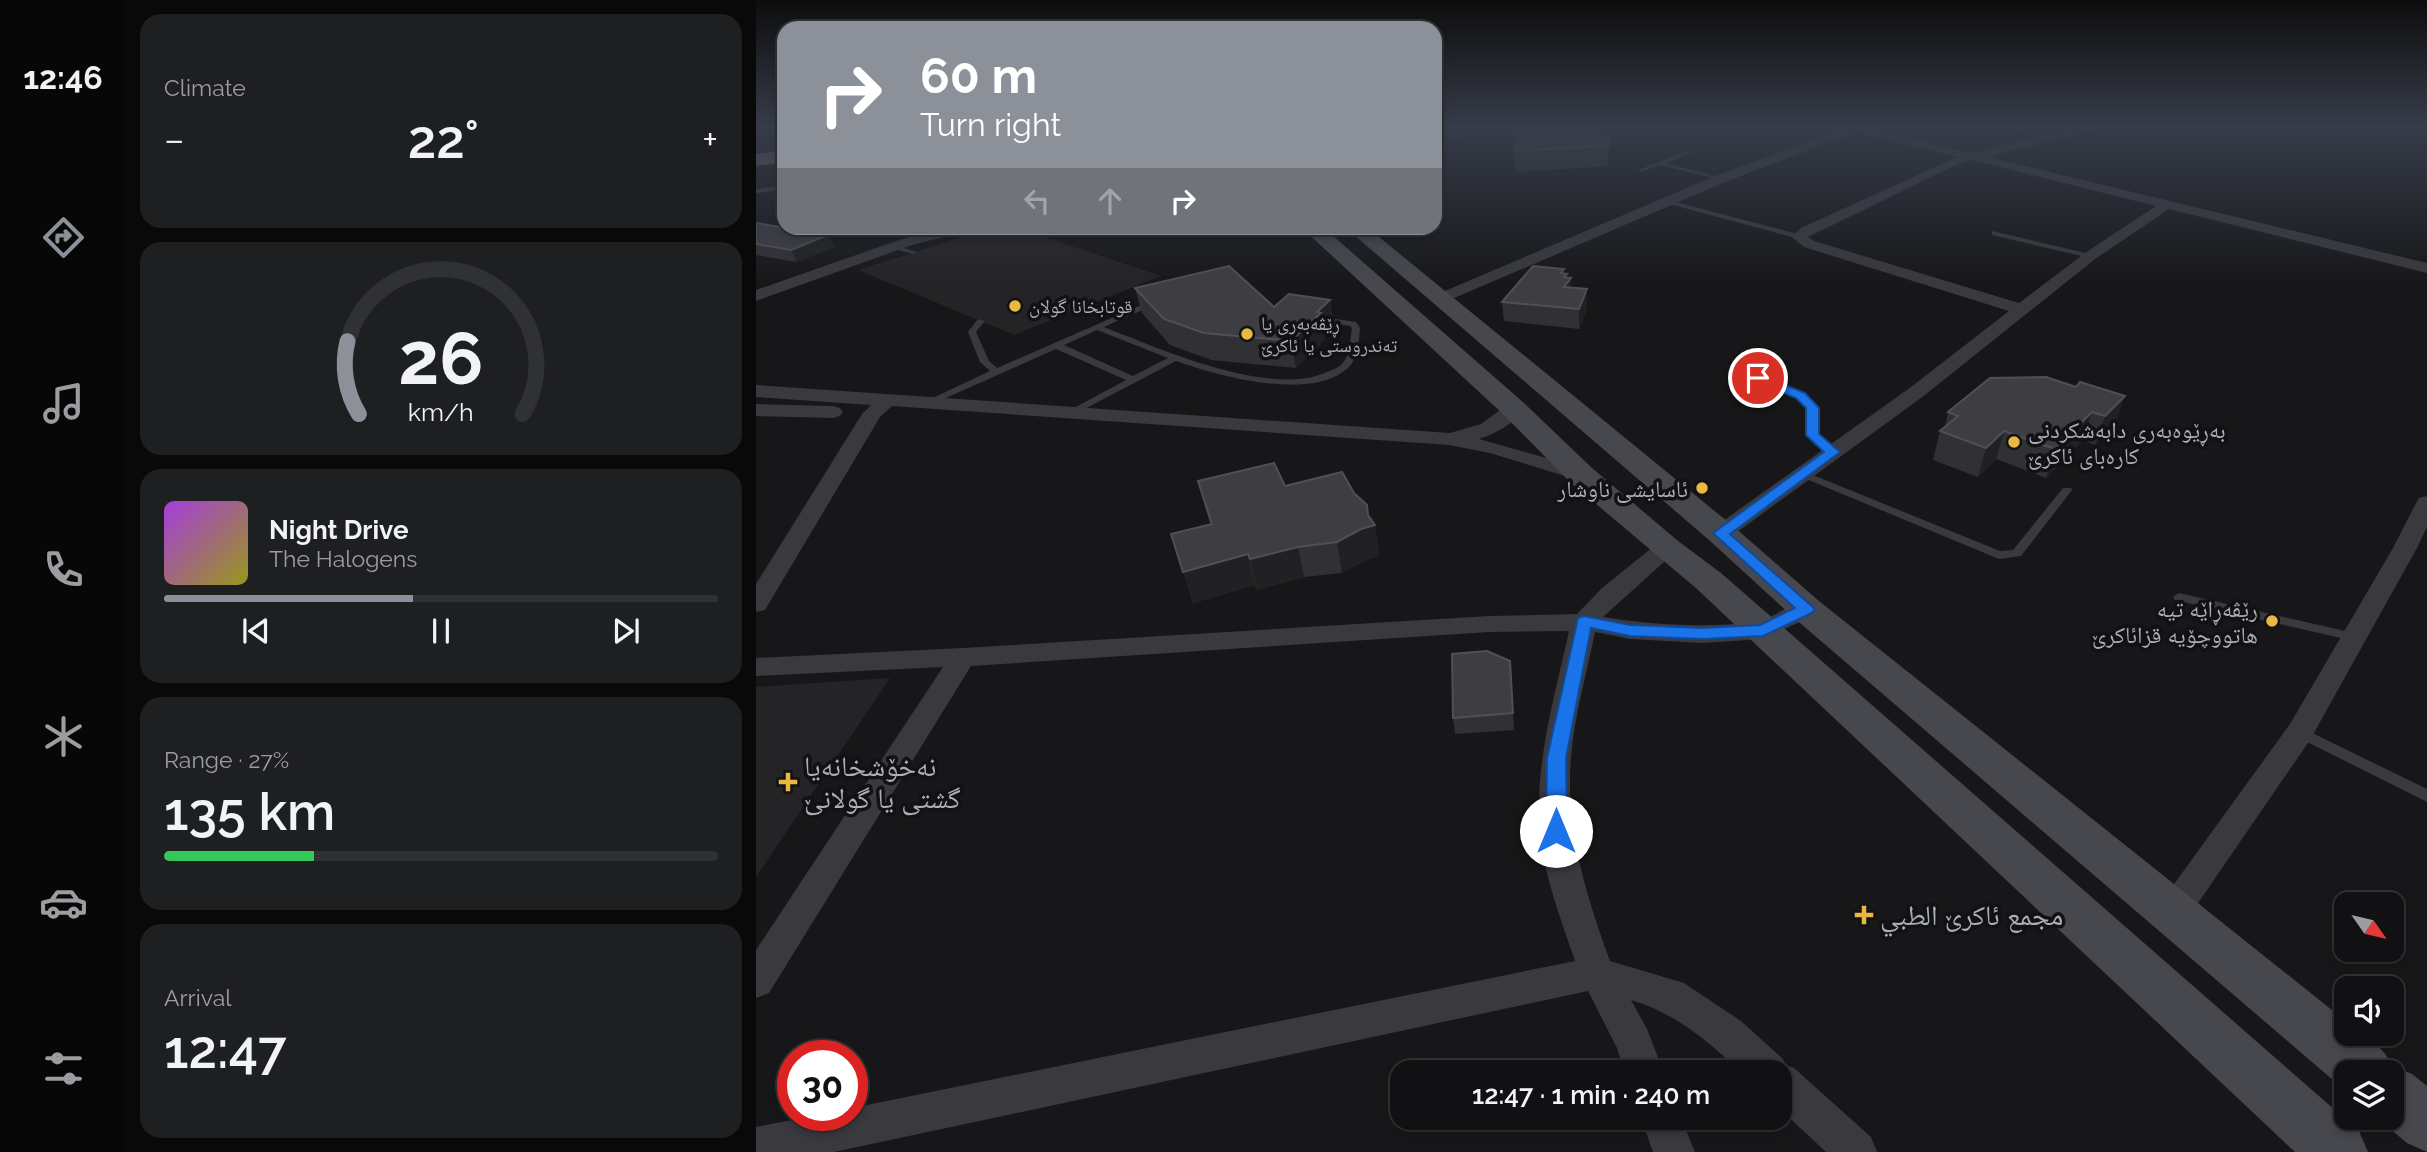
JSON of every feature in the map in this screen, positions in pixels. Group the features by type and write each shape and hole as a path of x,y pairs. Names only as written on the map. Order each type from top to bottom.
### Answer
{"street":[{"path":"1439,299 1718,180"},
{"path":"1914,180 1798,237 2020,309"},
{"path":"2074,180 2427,268"},
{"path":"1721,533 1918,391 2090,256 2169,203"},
{"path":"756,296 894,246 936,235"},
{"path":"1341,235 1581,475 1709,581 2338,1152"},
{"path":"1343,235 1439,299 1721,533 1806,609 2351,1060"},
{"path":"756,391 879,407"},
{"path":"756,410 927,403 1075,411 1449,439 1506,451 1581,475"},
{"path":"756,604 879,407"},
{"path":"1449,439 1490,428 1505,419 1514,409"},
{"path":"2173,912 2300,732 2427,503"},
{"path":"1640,1060 1597,973 1567,888 1556,831 1556,758 1584,622 1611,594 1666,548"},
{"path":"756,667 963,657 1357,631 1584,622 1630,630 1703,634 1763,630 1806,609"},
{"path":"756,981 963,657"},
{"path":"756,1149 1597,973 1671,995 1728,1034 1755,1060"},
{"path":"1792,1093 1856,1152"},
{"path":"2404,1104 2427,1123"},
{"path":"1666,1130 1674,1152"}],"lane":[{"path":"756,191 777,189"},
{"path":"1668,202 1798,237"},
{"path":"1996,233 2090,256"},
{"path":"894,246 913,252"},
{"path":"927,403 1165,298"},
{"path":"1097,327 1219,372 1262,381 1303,381 1344,367 1351,355 1356,328 1353,324 1302,315"},
{"path":"981,321 972,332 985,362 996,372"},
{"path":"1058,346 1133,380"},
{"path":"1075,411 1175,357"},
{"path":"1758,378 1801,395 1813,408 1813,435 1833,452"},
{"path":"1803,474 1999,555 2017,553 2067,490"},
{"path":"2179,597 2354,637"},
{"path":"2300,732 2427,796"}],"shaded area":[{"name":"قوتابخانا گولان","path":"969,235 1038,235 1161,276 1014,335 858,270"},
{"name":"نەخۆشخانەیا گشتی یا گولانێ","path":"890,678 756,877 756,687"}],"building":[{"path":"756,223 777,226 777,235 828,235 791,250 756,244"},
{"path":"1229,266 1274,307 1289,294 1330,300 1317,312 1321,313 1291,341 1204,333 1164,319 1135,288"},
{"path":"1533,266 1564,269 1561,273 1567,274 1564,277 1571,278 1564,287 1587,289 1579,309 1502,302"},
{"path":"2046,377 2076,387 2080,382 2125,396 2105,416 2092,412 2055,449 2004,431 1986,448 1940,431 1958,416 1948,412 1990,378"},
{"path":"1274,463 1285,486 1342,472 1354,493 1367,505 1368,515 1375,525 1337,542 1298,547 1250,559 1248,554 1183,572 1171,534 1212,524 1198,481"},
{"path":"1487,651 1510,661 1513,713 1453,718 1452,654"}],"place":[{"name":"قوتابخانا گولان","path":"1015,306"},
{"name":"ڕێڤەبەری یا تەندروستی یا ئاکرێ","path":"1247,334"},
{"name":"بەڕێوەبەری دابەشکردنی کارەبای ئاکرێ","path":"2014,442"},
{"name":"ئاسايشى ناوشار","path":"1702,488"},
{"name":"رێڤەڕاێە تیە هاتووچۆیە قزائاکرێ","path":"2272,621"},
{"name":"نەخۆشخانەیا گشتی یا گولانێ","path":"788,782"},
{"name":"مجمع ئاکرێ الطبي","path":"1864,915"}],"route":[{"path":"1556,831 1556,758 1584,622 1630,630 1703,634 1743,632 1763,630 1806,609 1721,533 1833,452 1813,435 1813,408 1801,395 1758,378"}]}
